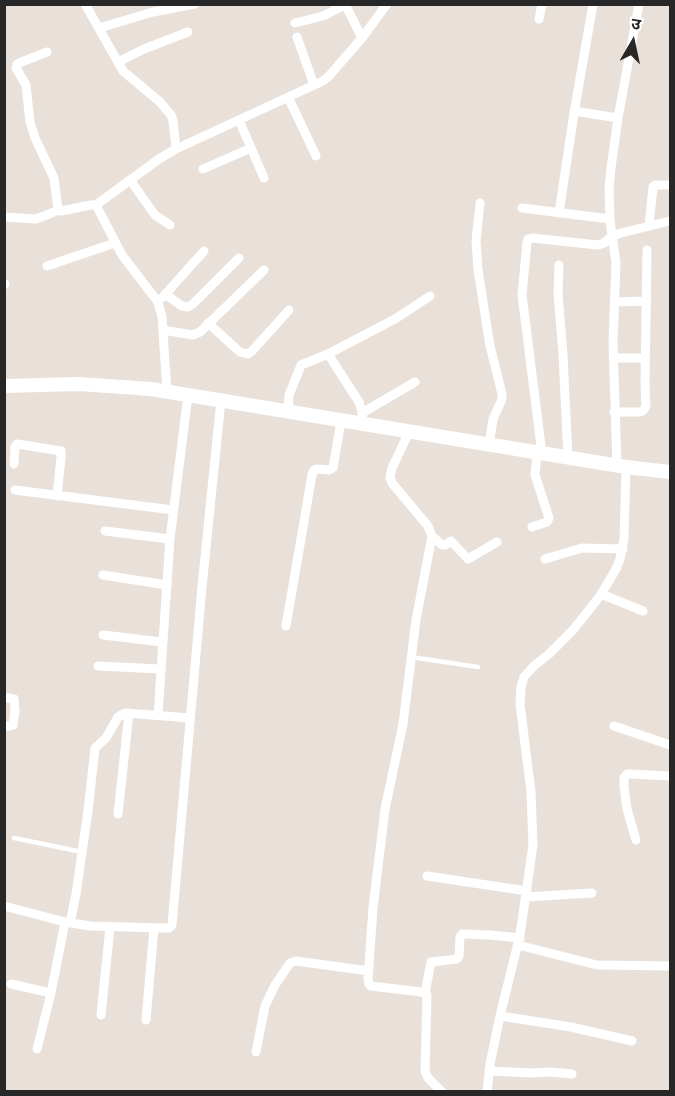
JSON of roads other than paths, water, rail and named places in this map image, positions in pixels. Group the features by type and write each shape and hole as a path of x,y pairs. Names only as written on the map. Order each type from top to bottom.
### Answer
{"street":[{"path":"85,4 127,75 160,102 171,116 176,149"},
{"path":"99,28 153,12 195,4"},
{"path":"4,217 36,219 59,210 96,205 176,149 314,85 330,76 387,4"},
{"path":"539,19 542,4"},
{"path":"559,213 593,4"},
{"path":"487,1092 500,1016 519,941 533,845 531,792 520,704 521,687 524,677 573,630 601,594 616,569 623,549 624,470 614,412 615,254 609,207 611,168 618,118 639,4"},
{"path":"295,23 323,16 345,5 362,38"},
{"path":"118,62 188,32"},
{"path":"297,37 314,85"},
{"path":"47,52 17,64 16,69 26,85 30,122 54,180 59,210"},
{"path":"288,97 316,156"},
{"path":"574,111 618,118"},
{"path":"239,120 264,178"},
{"path":"203,169 251,148"},
{"path":"130,180 155,215 170,225"},
{"path":"649,226 654,185 670,185"},
{"path":"480,203 477,235 478,270 490,346 502,394 493,419 489,445"},
{"path":"96,205 122,255 162,298 182,306 188,307 193,304 239,258"},
{"path":"522,208 610,219"},
{"path":"532,527 547,522 549,518 534,471 538,458 522,295 528,239 598,244 670,221"},
{"path":"47,266 115,243"},
{"path":"614,412 640,412 645,409 647,250"},
{"path":"167,392 160,308 162,298 204,251"},
{"path":"559,265 558,293 568,457"},
{"path":"163,330 193,334 200,332 264,270"},
{"path":"288,412 289,395 303,364 328,354 395,319 430,296"},
{"path":"615,302 646,301"},
{"path":"208,323 240,352 248,354 289,310"},
{"path":"328,354 359,402 362,418"},
{"path":"614,358 645,358"},
{"path":"4,386 79,384 167,392 187,403 220,408 288,412 340,427 362,418 415,382"},
{"path":"158,715 170,539 187,403"},
{"path":"4,906 68,922 110,927 169,928 172,925 220,408"},
{"path":"362,418 407,437 489,445 538,458 568,457 624,470 670,472"},
{"path":"286,626 312,475 317,469 333,468 340,427"},
{"path":"407,437 392,468 390,478 428,526 432,536 442,545 451,541 468,559 497,542"},
{"path":"14,464 17,444 61,451 57,496"},
{"path":"15,490 173,510"},
{"path":"105,531 170,539"},
{"path":"425,993 371,986 369,971 373,908 385,809 403,724 418,610 432,536"},
{"path":"545,559 582,548 623,549"},
{"path":"103,575 167,585"},
{"path":"601,594 643,611"},
{"path":"103,635 162,642"},
{"path":"98,666 160,669"},
{"path":"4,697 11,697 15,702 14,723 4,727"},
{"path":"118,814 129,713"},
{"path":"37,1049 76,894 95,748 106,738 122,714 190,718"},
{"path":"614,726 670,745"},
{"path":"636,840 627,809 624,777 627,774 670,776"},
{"path":"427,876 527,894 592,893"},
{"path":"102,1015 110,927"},
{"path":"146,1020 154,928"},
{"path":"442,1092 428,1078 425,1071 427,997 425,993 431,962 457,959 462,934 482,934 519,941 597,965 670,966"},
{"path":"256,1052 265,1006 286,966 290,963 296,961 369,971"},
{"path":"11,984 51,993"},
{"path":"500,1016 571,1027 632,1041"},
{"path":"489,1071 572,1074"}],"lane":[{"path":"411,657 478,667"},
{"path":"14,838 82,852"}]}
